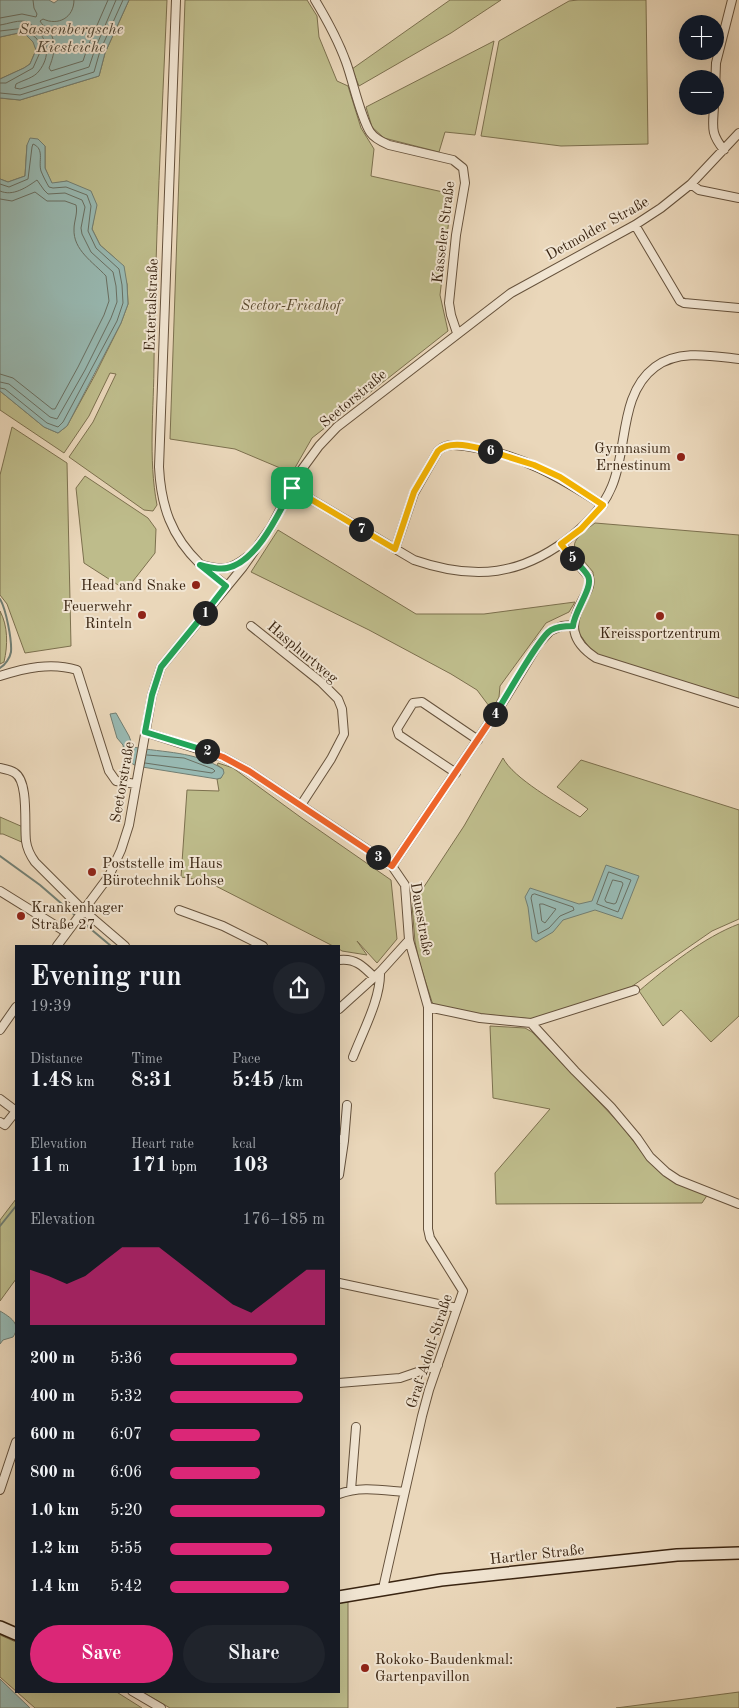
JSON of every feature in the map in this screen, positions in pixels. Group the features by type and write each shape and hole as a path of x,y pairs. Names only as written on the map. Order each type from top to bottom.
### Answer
{"main road":[{"name":"Hartler Straße","path":"340,1597 441,1580 678,1555 739,1553"},
{"path":"0,1626 15,1634"}],"street":[{"name":"Extertalstraße","path":"176,0 158,466 165,512 178,538 200,565 226,586"},
{"name":"Kasseler Straße","path":"315,0 330,25 346,61 365,122 371,133 389,146 453,160 463,168 465,183 456,236 450,303 451,315 457,333"},
{"path":"716,70 732,0"},
{"path":"714,115 713,131 715,139 724,150"},
{"name":"Detmolder Straße","path":"457,333 511,293 635,225 661,208 691,184 739,134"},
{"path":"691,184 699,190 739,198"},
{"path":"635,225 680,301 684,303 739,308"},
{"name":"Seetorstraße","path":"58,945 109,876 121,850 129,825 152,695 161,667 255,550 271,527 300,472 319,446 337,427 457,333"},
{"path":"292,488 414,560 436,567 478,572 496,571 518,566 551,552 592,518 603,505 613,486 619,465 634,394 643,379 655,367 670,359 686,355 739,359"},
{"path":"395,549 414,492 438,451 442,447 449,445 484,449 534,465 560,477 603,505"},
{"path":"561,544 589,577 590,583 577,610 573,626 576,637 587,652 596,658 739,703"},
{"path":"200,565 226,569 235,566 255,550"},
{"name":"Hasphurtweg","path":"251,626 321,682 338,699 342,710 344,734 331,759 301,805"},
{"path":"392,866 478,740 540,642 550,631 562,626 573,626"},
{"path":"0,676 41,666 67,667 77,670 108,771 116,781 136,784"},
{"path":"456,773 399,734 397,729 407,712 413,704 422,702 478,740"},
{"name":"Dauestraße","path":"144,735 223,757 249,771 392,866 405,885 409,940 428,1007"},
{"path":"0,768 15,773 21,781 24,795 26,842 35,862 79,915 123,945"},
{"path":"0,891 66,932"},
{"path":"178,910 223,926 261,945"},
{"path":"340,1008 377,974 409,940"},
{"path":"340,960 351,960 362,965 377,974 381,984 353,1056"},
{"path":"428,1007 480,1018 531,1023 635,990"},
{"name":"Graf-Adolf-Straße","path":"384,1588 424,1408 463,1291 430,1238 428,1229 428,1007"},
{"path":"0,1030 15,1008"},
{"path":"531,1023 611,1107 650,1157 666,1172 678,1180 739,1204"},
{"path":"0,1099 15,1110"},
{"path":"340,1158 347,1104"},
{"path":"0,1122 5,1126 15,1112"},
{"path":"340,1283 457,1308"},
{"path":"340,1383 400,1378 438,1364"},
{"path":"351,1490 356,1427"},
{"path":"0,1490 15,1445"},
{"path":"340,1494 367,1488 404,1492"},
{"path":"135,1693 161,1708"}],"green space":[{"path":"129,0 167,0 157,226 152,433 154,487 157,505 153,511 144,510 69,457 93,422 116,374 110,373 89,416 64,453 0,410 0,391 44,427 58,433 67,426 121,323 128,304 127,284 116,259 100,245 92,229 96,205 67,181 52,184 45,168 45,146 27,145 25,176 8,182 0,179 0,98 20,100 99,76 105,53"},
{"name":"Seetor-Friedhof","path":"185,0 307,0 317,16 319,37 337,81 348,86 361,128 374,149 371,176 452,194 440,295 448,331 312,438 292,473 235,449 170,439"},
{"path":"450,0 501,0 451,33 359,86 352,69"},
{"path":"646,0 648,144 561,146 481,136 499,41 569,1"},
{"path":"23,32 34,42 36,50 30,64 0,79 0,37"},
{"path":"494,41 475,135 445,132 439,152 384,138 372,127 366,107"},
{"path":"12,427 67,463 71,646 25,653 7,604 0,595 0,475"},
{"path":"85,476 148,518 156,529 155,553 126,590 84,563 76,488"},
{"name":"Kreissportzentrum","path":"595,523 739,535 739,699 598,655 588,646 579,633 578,622 593,586 593,572 574,546 575,541"},
{"path":"278,530 416,614 484,614 575,602 569,612 546,623 500,686 499,697 492,710 477,690 451,674 369,630 251,572"},
{"path":"0,611 5,623 7,642 4,662 0,664"},
{"path":"503,758 508,766 526,782 580,817 588,809 557,787 581,760 739,810 739,919 712,931 631,987 532,1019 470,1013 437,1007 432,1002 420,964 415,942 412,905 464,826"},
{"path":"218,763 233,768 391,880 397,939 377,963 357,941 367,955 342,951 340,945 331,945 206,881 181,877 187,790 219,791 217,779 221,778 223,769 217,765"},
{"path":"0,817 23,827 24,843 0,834"},
{"path":"739,924 739,1016 711,1042 681,1010 663,1026 639,991 699,945"},
{"path":"490,1026 525,1028 532,1032 622,1126 646,1158 664,1173 708,1194 702,1203 496,1204 495,1173 550,1109 493,1098"},
{"path":"15,1200 15,1280 0,1301 0,1220"},
{"path":"348,1602 348,1708 170,1708 144,1693 340,1693 340,1603"},
{"path":"0,1635 15,1642 15,1690 0,1677"},
{"path":"739,1692 739,1708 616,1708"},
{"path":"18,1693 118,1693 142,1708 35,1708"}],"water":[{"name":"Sassenbergsche Kiesteiche","path":"0,0 49,0 54,3 58,0 129,0 105,53 99,76 20,100 0,98 0,79 30,64 36,50 33,42 23,32 0,37"},
{"path":"30,138 38,139 45,146 45,168 52,183 67,181 91,191 97,205 92,229 100,245 124,266 127,284 128,304 121,323 67,426 58,433 44,427 0,391 0,179 8,182 25,176 27,145"},
{"path":"116,713 133,747 201,759 223,769 224,773 221,778 217,779 136,766 125,759 123,745 117,738 110,714"},
{"path":"606,865 639,876 622,919 595,910 563,920 553,932 536,942 532,939 525,897 530,888 579,904 592,901"},
{"path":"0,1311 14,1321 15,1332 13,1337 3,1340 0,1344"},
{"path":"0,1679 30,1708 0,1708"}],"waterway":[{"path":"0,599 10,633 11,647 8,659 0,668"},
{"path":"0,856 40,885 77,917"},
{"path":"80,920 110,945"},
{"path":"0,1226 15,1207"}],"place":[{"name":"Gymnasium Ernestinum","path":"681,457"},
{"name":"Head and Snake","path":"196,585"},
{"name":"Feuerwehr Rinteln","path":"142,615"},
{"name":"Kreissportzentrum","path":"660,616"},
{"name":"Poststelle im Haus Bürotechnik Lohse","path":"92,872"},
{"name":"Krankenhager Straße 27","path":"21,916"},
{"name":"Rokoko-Baudenkmal: Gartenpavillon","path":"365,1668"}],"route":[{"path":"449,445 484,449 534,465 560,477 603,505 581,529 561,544 589,577 590,583 577,610 573,626 562,626 550,631 540,642 499,709 392,866 249,771 223,757 145,732 152,695 161,667 226,586 200,565 226,569 235,566 255,550 271,527 292,488 395,549 414,492 438,451 442,447 449,445"}]}
